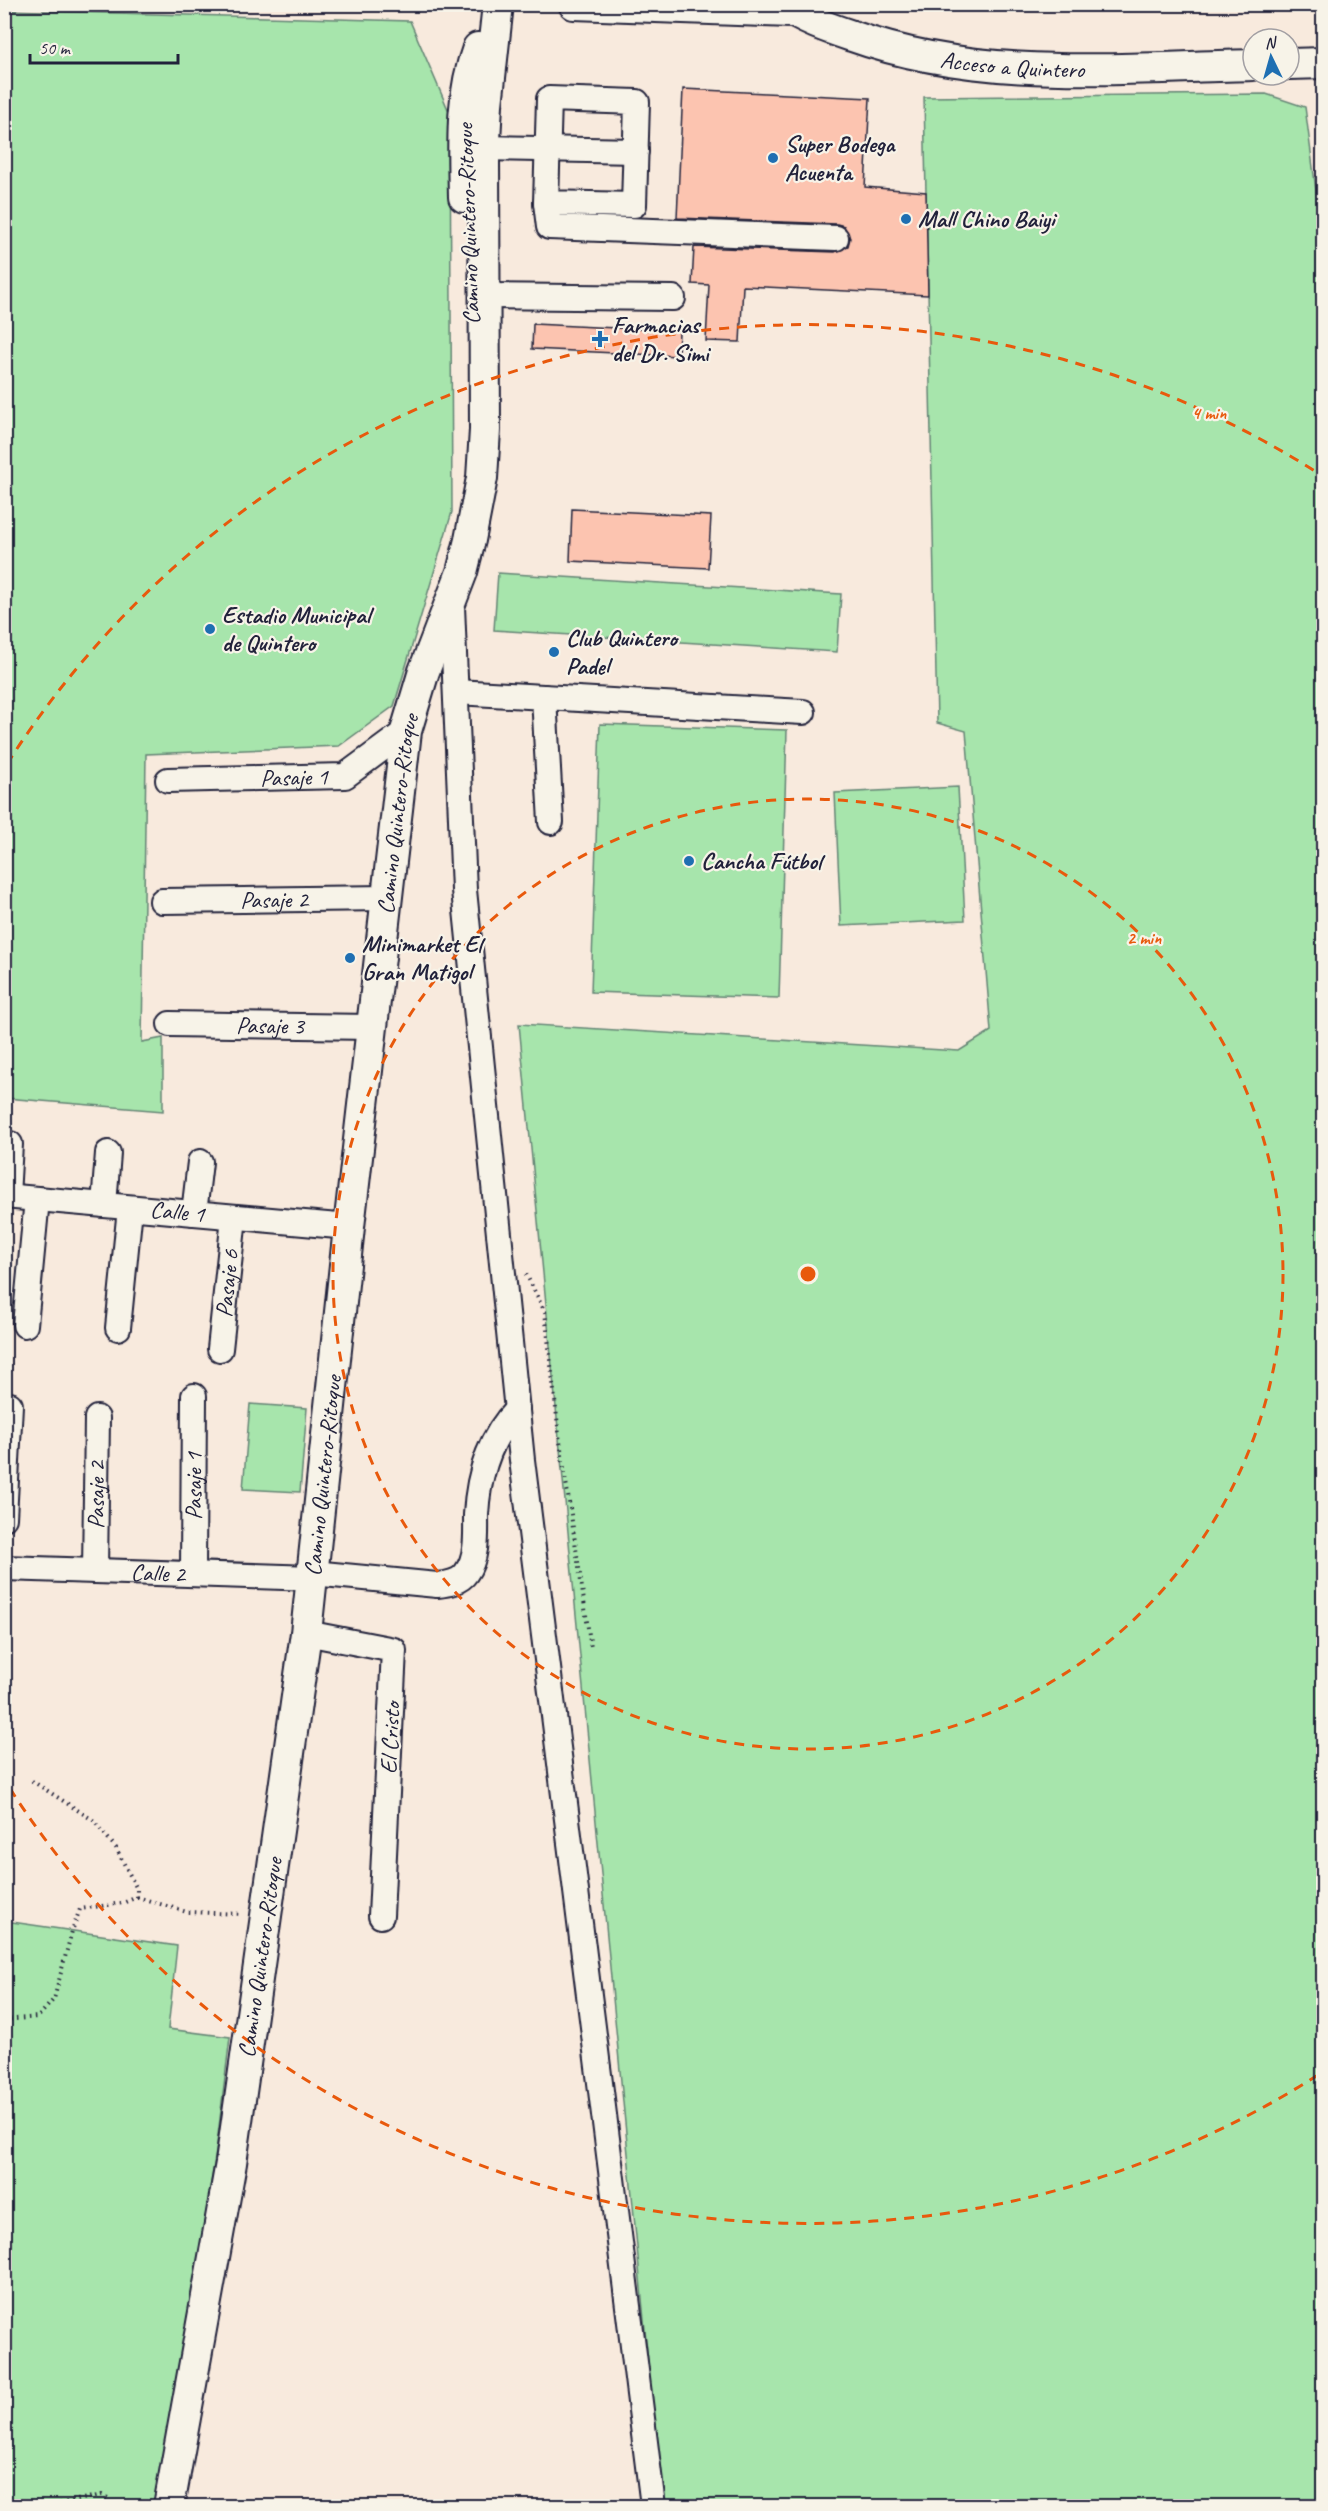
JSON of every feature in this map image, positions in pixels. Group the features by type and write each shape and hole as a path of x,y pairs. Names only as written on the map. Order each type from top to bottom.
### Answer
{"main road":[{"name":"Camino Quintero-Ritoque","path":"485,448 468,294 464,216 465,110 476,53 497,4"},
{"name":"Camino Quintero-Ritoque","path":"169,2506 231,2163 306,1633 349,1227 406,731 424,671 451,603 470,540 482,478 485,448 485,147 497,4"},
{"path":"574,4 787,8"},
{"name":"Acceso a Quintero","path":"787,8 829,28 904,52 984,66 1024,68 1241,65"},
{"path":"465,110 466,127 470,135 485,147"}],"street":[{"path":"546,203 634,205 637,102 549,99 546,203 549,226 836,238"},
{"path":"485,147 636,151"},
{"path":"485,296 673,298"},
{"path":"451,603 464,890 517,1409 653,2506"},
{"path":"456,692 803,712"},
{"path":"544,697 551,822"},
{"name":"Pasaje 1","path":"168,780 345,776 406,731"},
{"name":"Pasaje 2","path":"162,901 387,898"},
{"name":"Pasaje 3","path":"170,1024 372,1027"},
{"path":"6,1196 10,1144"},
{"path":"104,1205 108,1153"},
{"path":"194,1214 200,1162"},
{"name":"Calle 1","path":"6,1196 349,1227"},
{"path":"25,1325 37,1198"},
{"path":"118,1328 130,1208"},
{"name":"Pasaje 6","path":"220,1349 234,1217"},
{"name":"Pasaje 1","path":"193,1574 194,1396"},
{"path":"4,1518 10,1405"},
{"name":"Calle 2","path":"4,1568 313,1575 437,1585 456,1581 466,1574 476,1539 476,1514 484,1461 496,1434 517,1409"},
{"name":"Pasaje 2","path":"95,1571 97,1418"},
{"name":"El Cristo","path":"306,1633 394,1650 381,1916"}],"path":[{"path":"523,1267 545,1312 559,1435 591,1648"},
{"path":"29,1779 93,1820 116,1848 137,1889 137,1897"},
{"path":"4,2020 38,2018 54,1999 80,1909 123,1903 137,1897 187,1912 266,1915"},
{"path":"48,2506 102,2495 110,2499"}],"green space":[{"name":"Estadio Municipal de Quintero","path":"5,10 410,21 450,114 452,512 394,706 339,746 146,754 142,1042 163,1038 163,1111 5,1098"},
{"path":"1266,94 1305,107 1324,251 1323,2506 662,2506 519,1024 959,1051 991,1031 966,731 937,723 924,97"},
{"path":"498,573 841,594 837,652 494,630"},
{"name":"Cancha Fútbol","path":"600,724 787,730 779,998 591,992"},
{"path":"958,787 965,920 841,926 835,793"},
{"path":"250,1404 307,1408 300,1492 243,1489"},
{"path":"5,1921 177,1946 168,2029 230,2037 216,2151 159,2506 5,2506"}],"building":[{"name":"Super Bodega Acuenta","path":"683,89 870,98 865,187 926,192 928,295 743,286 740,342 706,341 709,285 692,284 694,247 835,252 848,246 850,238 844,226 837,224 677,218"},
{"path":"533,324 679,331 678,356 532,349"},
{"path":"572,509 711,516 708,568 570,561"}],"place":[{"name":"Super Bodega Acuenta","path":"773,158"},
{"name":"Mall Chino Baiyi","path":"906,219"},
{"name":"Farmacias del Dr. Simi","path":"600,339"},
{"name":"Estadio Municipal de Quintero","path":"210,629"},
{"name":"Club Quintero Padel","path":"554,652"},
{"name":"Cancha Fútbol","path":"689,861"},
{"name":"Minimarket El Gran Matigol","path":"350,958"}]}
